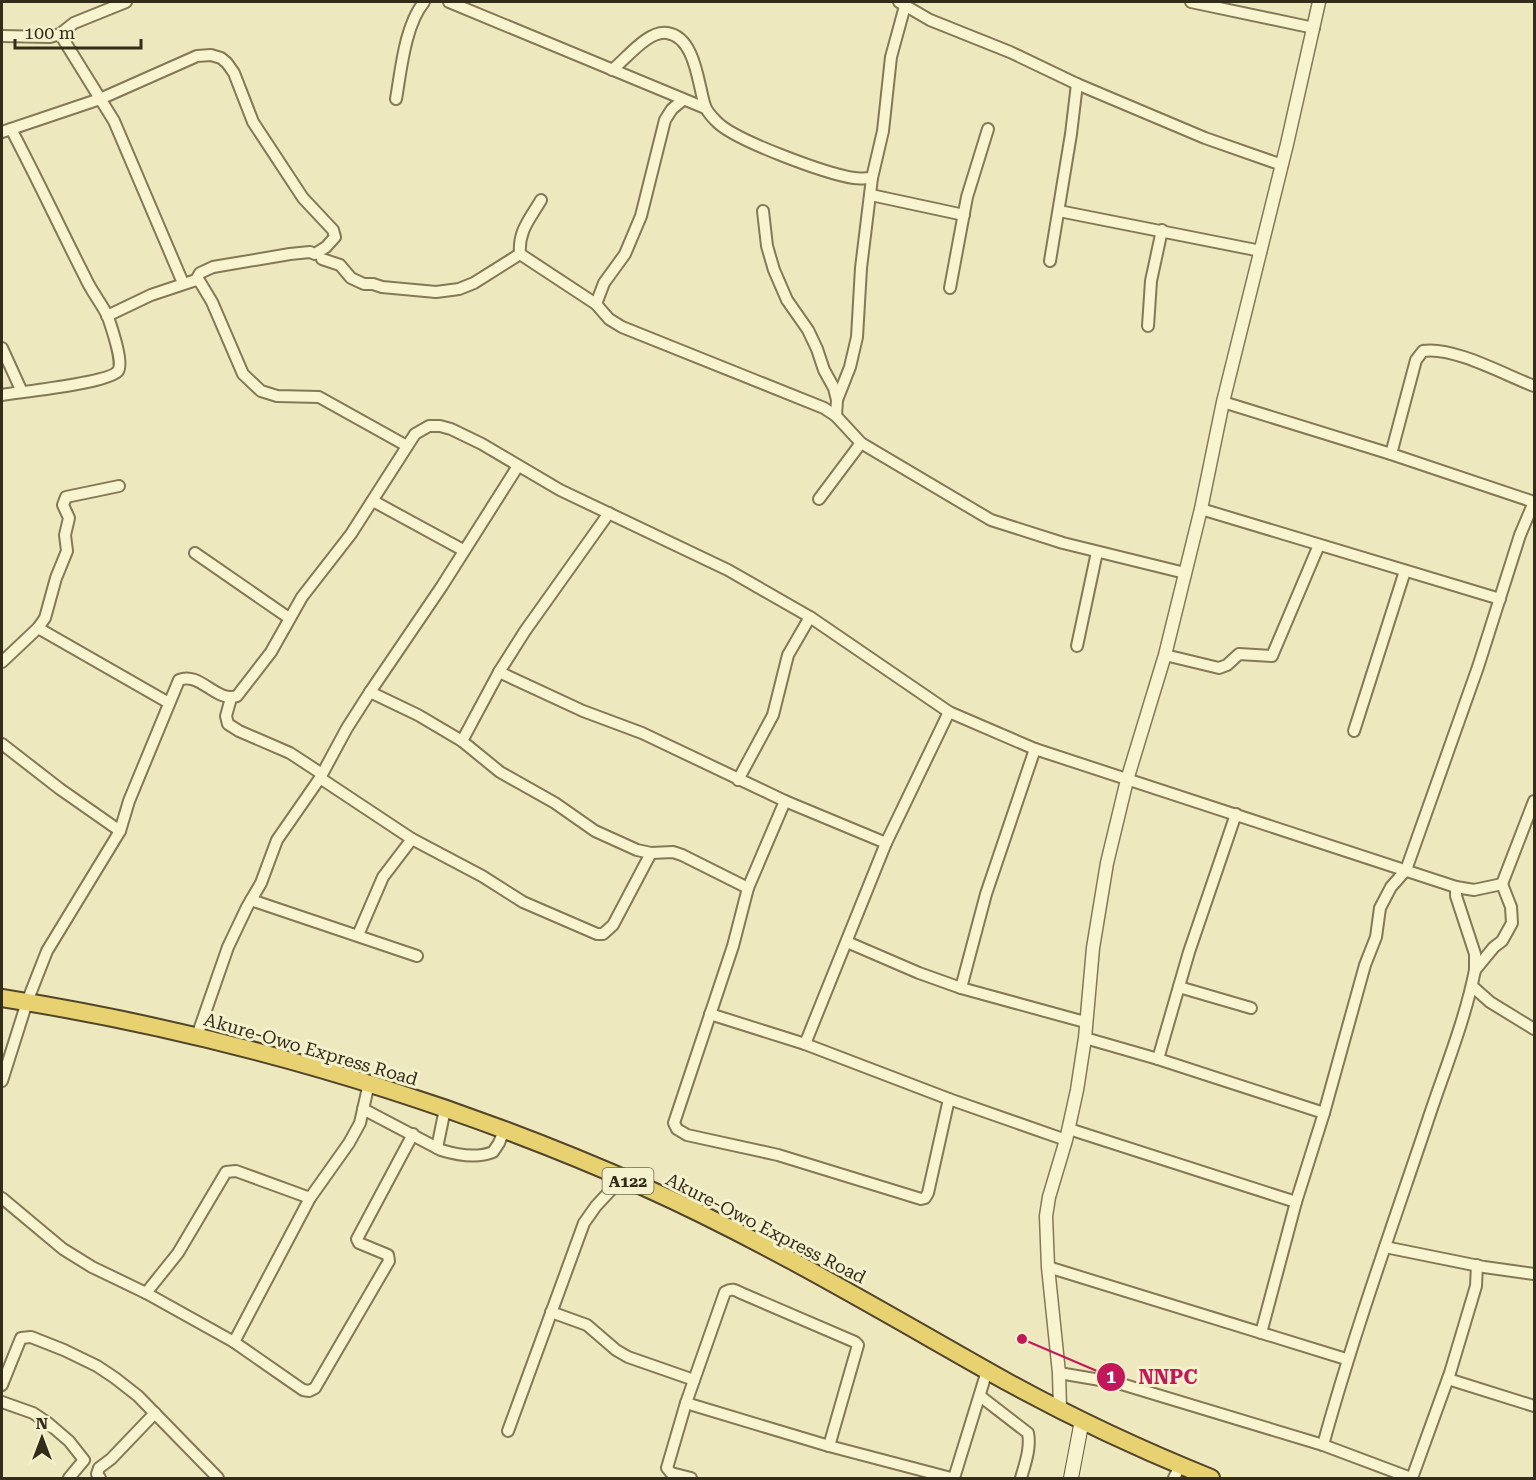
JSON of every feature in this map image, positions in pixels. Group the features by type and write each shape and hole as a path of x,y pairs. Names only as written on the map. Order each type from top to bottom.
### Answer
{"highway":[{"name":"Akure-Owo Express Road","path":"2,998 197,1036 369,1083 571,1155 652,1191 804,1267 987,1371 1177,1472 1211,1479"}],"main road":[{"path":"1071,1479 1082,1420"}],"street":[{"path":"2,36 40,38 60,34 74,23 126,2"},
{"path":"396,99 406,45 417,12 424,2"},
{"path":"449,2 705,108 725,129 758,145 852,178 872,178"},
{"path":"1191,2 1210,3 1314,28"},
{"path":"1060,1409 1059,1373 1048,1267 1047,1206 1067,1134 1084,1038 1093,948 1107,863 1127,780 1165,655 1201,509 1223,402 1282,165 1319,2"},
{"path":"836,416 837,400 857,337 860,278 872,178 883,131 891,57 902,4 930,20 1010,52 1077,84 1205,138 1282,165"},
{"path":"612,70 647,39 657,34 669,33 681,42 695,63 705,108"},
{"path":"60,34 114,121 183,283"},
{"path":"2,395 88,381 114,374 120,366 107,316 6,131 100,99 198,56 212,55 221,58 234,73 253,122 303,198 333,231 335,237 326,248 315,254 310,252 290,254 213,267 200,273 196,280 152,295 107,316"},
{"path":"1050,261 1077,84"},
{"path":"596,304 604,283 625,254 640,216 665,120 672,109 683,100"},
{"path":"950,288 963,215 988,129"},
{"path":"871,195 963,215"},
{"path":"520,254 521,233 541,200"},
{"path":"763,211 767,246 780,287 808,330 834,388 837,400"},
{"path":"1059,211 1261,251"},
{"path":"1148,326 1151,281 1162,230"},
{"path":"520,254 596,304 609,319 622,327 811,402 836,416 861,443 991,520 1097,552 1185,573"},
{"path":"322,259 340,265 351,278 361,283 436,292 459,289 474,283 520,254"},
{"path":"196,280 200,282 212,302 243,374 261,391 278,396 319,397 407,446"},
{"path":"2,348 22,392"},
{"path":"1391,454 1416,360 1423,351 1431,349 1467,358 1534,386"},
{"path":"1223,402 1391,454 1534,502 1520,535 1451,747 1406,870 1391,887 1380,909 1376,937 1365,965 1324,1113 1296,1202 1261,1333"},
{"path":"2,1081 27,1002 47,951 120,831 129,801 179,680 192,678 231,698 237,696 271,652 302,597 351,534 415,434 429,426 440,426 466,436 560,490 728,570 810,617 949,712 1035,748 1127,780 1456,887 1485,890 1502,884"},
{"path":"819,499 861,443"},
{"path":"197,1036 228,947 261,883 281,834 321,776 346,728 442,586 518,466"},
{"path":"2,662 38,628 45,618 56,578 67,551 65,536 69,518 64,501 66,497 119,486"},
{"path":"373,501 464,550"},
{"path":"1201,509 1500,599"},
{"path":"462,741 499,672 525,631 609,513"},
{"path":"1165,655 1219,668 1227,665 1239,654 1272,656 1275,654 1319,545"},
{"path":"1077,646 1097,552"},
{"path":"195,553 289,618"},
{"path":"1354,731 1405,571"},
{"path":"738,780 772,715 788,655 810,617"},
{"path":"38,628 169,703"},
{"path":"499,672 583,711 642,733 785,801 886,843"},
{"path":"370,692 418,715 462,741 500,772 555,803 595,831 637,850 651,853 666,851 682,855 748,888"},
{"path":"231,698 226,716 228,724 290,753 412,839 482,876 523,902 597,934 603,934 613,925 651,853"},
{"path":"805,1044 886,843 949,712"},
{"path":"2,744 60,789 120,831"},
{"path":"961,988 986,894 1035,748"},
{"path":"785,801 748,888 733,946 675,1116 674,1123 677,1129 687,1135 778,1155 921,1199 928,1194 949,1099"},
{"path":"1475,970 1502,941 1512,923 1511,907 1502,884 1533,808"},
{"path":"1158,1059 1179,987 1236,814"},
{"path":"358,935 383,877 412,839"},
{"path":"1323,1445 1346,1359 1472,986 1475,970 1474,954 1456,896 1456,887"},
{"path":"251,900 417,956"},
{"path":"847,942 919,973 961,988 1085,1022"},
{"path":"1472,986 1490,1002 1534,1029"},
{"path":"1179,987 1251,1008"},
{"path":"710,1014 805,1044 949,1099 1296,1202"},
{"path":"1084,1038 1158,1059 1324,1113"},
{"path":"234,1342 310,1198 350,1143 360,1124 369,1083"},
{"path":"363,1109 437,1148 455,1154 473,1156 488,1154 497,1148 504,1130"},
{"path":"437,1148 445,1109"},
{"path":"2,1198 63,1249 92,1267 146,1293 234,1342 303,1390 309,1391 315,1388 389,1261 388,1255 359,1243 357,1239 413,1134"},
{"path":"146,1293 178,1253 226,1172 236,1171 310,1198"},
{"path":"508,1431 574,1247 588,1216 622,1179"},
{"path":"1384,1247 1534,1274"},
{"path":"1059,1373 1118,1383 1323,1445 1412,1479 1448,1379 1476,1286 1477,1265"},
{"path":"1048,1267 1346,1359"},
{"path":"691,1479 671,1473 668,1468 686,1403 725,1292 732,1289 855,1342 857,1350 829,1446"},
{"path":"551,1312 587,1325 616,1350 628,1356 694,1380"},
{"path":"2,1385 21,1338 32,1337 97,1366 138,1396 218,1479"},
{"path":"686,1403 829,1446 952,1479 987,1371"},
{"path":"1448,1379 1534,1406"},
{"path":"980,1396 1028,1433 1028,1454 1021,1479"},
{"path":"2,1402 33,1413 69,1441 84,1460 69,1479"},
{"path":"100,1479 97,1474 99,1468 111,1459 155,1413"}],"place":[{"name":"NNPC","path":"1022,1339"}]}
